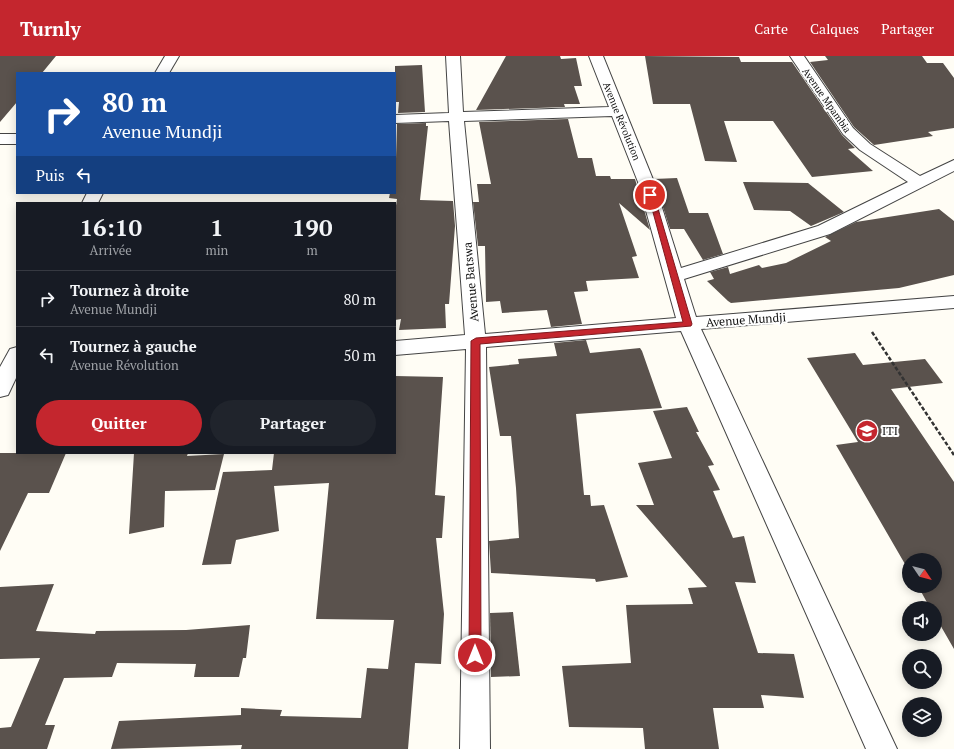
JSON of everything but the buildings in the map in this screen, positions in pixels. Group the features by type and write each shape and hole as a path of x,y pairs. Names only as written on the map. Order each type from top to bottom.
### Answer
{"street":[{"path":"163,72 172,56"},
{"name":"Avenue Batswa","path":"453,56 456,115 476,341 474,749"},
{"name":"Avenue Révolution","path":"596,56 646,182 688,324 882,749"},
{"name":"Avenue Mpambia","path":"797,56 848,131 865,147 919,182"},
{"path":"396,119 456,115 617,111"},
{"path":"0,139 16,138"},
{"path":"674,276 824,230 954,165"},
{"name":"Avenue Mundji","path":"396,348 954,302"},
{"path":"5,384 16,356"}],"path":[{"path":"858,311 954,454"}],"place":[{"name":"ITI","path":"867,431"}],"route":[{"path":"475,655 476,341 688,324 650,195"}]}
